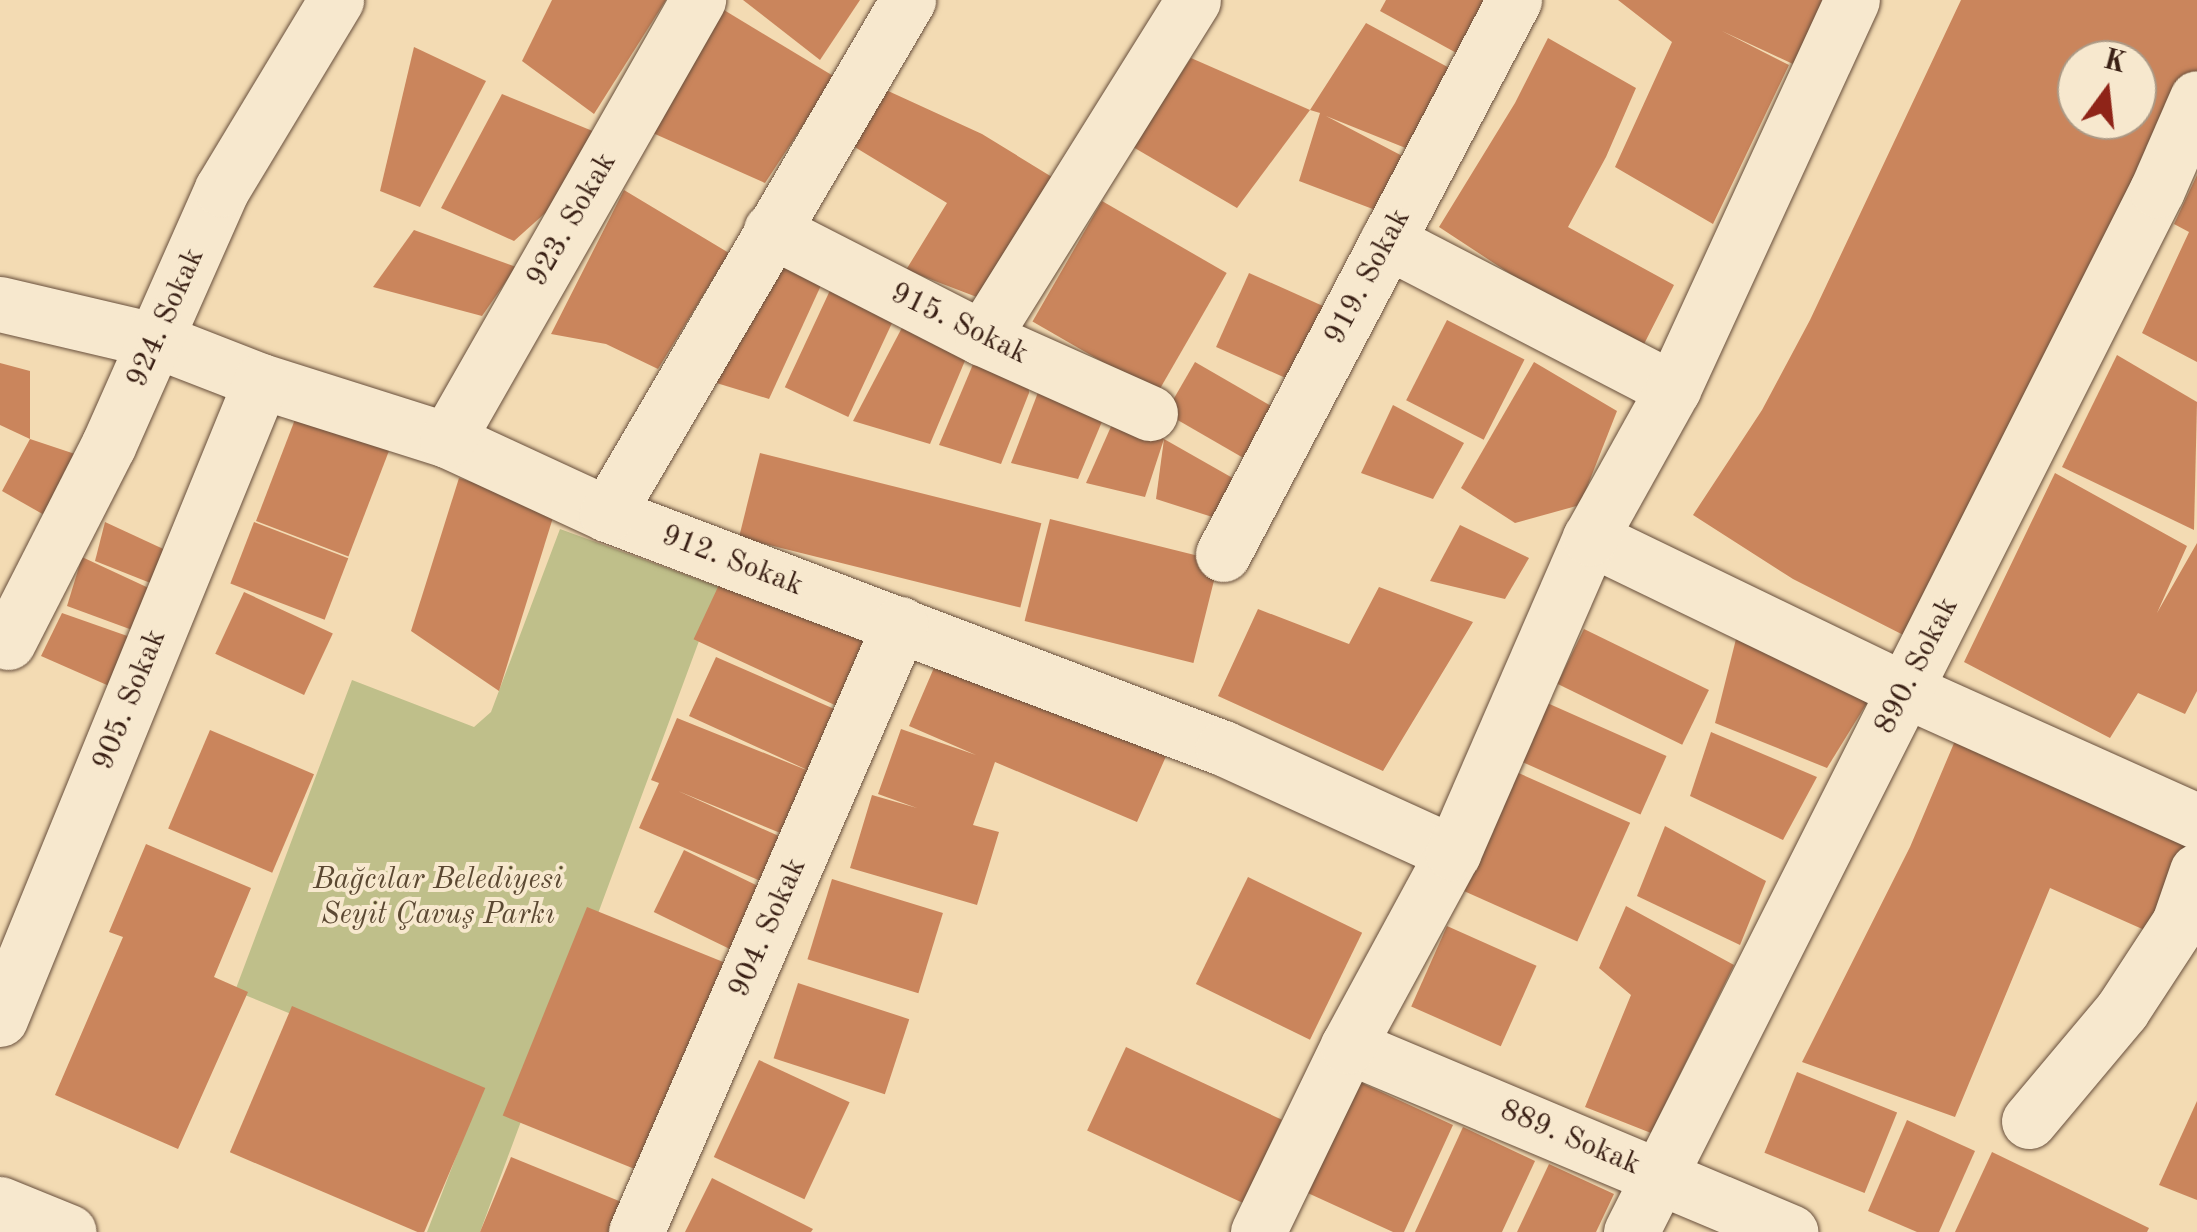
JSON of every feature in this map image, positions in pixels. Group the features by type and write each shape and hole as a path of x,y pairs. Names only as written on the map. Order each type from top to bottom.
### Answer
{"street":[{"name":"924. Sokak","path":"8,642 158,341 222,189 336,0"},
{"name":"923. Sokak","path":"447,440 698,0"},
{"path":"607,514 908,0"},
{"path":"982,338 1193,0"},
{"name":"919. Sokak","path":"1223,554 1514,0"},
{"path":"1258,1232 1348,1046 1453,853 1590,538 1673,390 1852,0"},
{"name":"890. Sokak","path":"1631,1232 2157,190 2197,98"},
{"name":"915. Sokak","path":"771,230 982,338 1150,413"},
{"path":"1387,240 1673,390"},
{"name":"912. Sokak","path":"0,304 158,341 260,381 447,440 607,514 1223,748 1453,853"},
{"name":"905. Sokak","path":"0,1019 260,381"},
{"path":"1590,538 1905,690 2197,821"},
{"name":"904. Sokak","path":"636,1232 900,624"},
{"path":"2030,1121 2131,996 2179,923 2197,871"},
{"name":"889. Sokak","path":"1348,1046 1791,1232"},
{"path":"0,1204 69,1232"}],"green space":[{"name":"Bağcılar Belediyesi Seyit Çavuş Parkı","path":"560,529 719,587 480,1232 427,1232 481,1092 235,991 352,680 474,727 491,712"}],"building":[{"path":"552,0 666,0 594,114 522,61"},
{"path":"743,0 860,0 820,60"},
{"path":"1386,0 1503,0 1471,61 1380,11"},
{"path":"1618,0 1836,0 1808,71 1722,31 1789,65 1713,224 1615,167 1672,42"},
{"path":"1961,0 2197,0 2197,98 1927,647 1793,579 1693,515 1762,410 1810,320"},
{"path":"719,7 835,77 765,183 646,130"},
{"path":"1366,23 1455,71 1413,151 1326,116 1410,160 1378,211 1299,181 1320,113 1310,110"},
{"path":"1548,38 1636,88 1606,157 1568,227 1674,285 1642,348 1547,298 1439,227 1515,103"},
{"path":"414,47 486,81 420,207 380,191"},
{"path":"1191,58 1310,110 1237,208 1133,147"},
{"path":"886,90 982,134 1065,185 982,299 906,270 947,203 853,146"},
{"path":"502,94 600,134 562,198 514,241 441,208"},
{"path":"2197,175 2197,362 2142,333 2189,232 2174,224"},
{"path":"624,190 729,253 658,369 606,344 551,334"},
{"path":"1102,201 1227,273 1157,393 1032,321"},
{"path":"414,230 516,267 482,316 373,287"},
{"path":"771,253 823,281 769,399 700,378"},
{"path":"1249,273 1336,312 1303,386 1216,347"},
{"path":"833,284 896,314 848,417 785,387"},
{"path":"906,320 972,344 930,444 853,421"},
{"path":"1447,320 1525,359 1484,440 1406,400"},
{"path":"979,350 1028,374 1029,393 1001,464 939,445"},
{"path":"2117,355 2197,402 2194,530 2062,467"},
{"path":"1195,362 1284,414 1255,465 1166,413"},
{"path":"1534,362 1617,411 1580,505 1515,523 1461,488"},
{"path":"0,363 30,371 30,439 0,425"},
{"path":"1042,382 1106,412 1078,479 1011,463"},
{"path":"1393,405 1464,443 1433,499 1361,473"},
{"path":"299,409 391,444 348,557 256,521"},
{"path":"1117,413 1164,439 1145,497 1086,483"},
{"path":"30,439 75,454 53,520 2,491"},
{"path":"1164,439 1245,485 1228,522 1156,499"},
{"path":"760,453 1041,523 1020,608 739,537"},
{"path":"2055,473 2187,546 2157,613 2197,543 2197,691 2185,714 2138,693 2110,738 1964,662"},
{"path":"459,478 556,508 499,691 411,631"},
{"path":"1050,519 1219,561 1193,663 1025,621"},
{"path":"105,522 172,553 163,588 95,561"},
{"path":"254,522 348,558 325,620 230,584"},
{"path":"1460,525 1529,558 1505,599 1430,581"},
{"path":"82,557 153,590 135,631 67,606"},
{"path":"724,574 881,647 850,712 694,639"},
{"path":"1379,587 1473,622 1383,771 1218,696 1258,609 1349,644"},
{"path":"244,592 333,633 304,695 215,654"},
{"path":"62,613 133,638 116,689 41,656"},
{"path":"1584,629 1709,690 1682,745 1557,684"},
{"path":"1738,631 1870,698 1827,768 1715,723"},
{"path":"942,649 1171,745 1137,822 995,762 973,825 999,832 977,905 850,868 872,795 917,808 878,794 901,729 976,755 909,726"},
{"path":"716,657 848,715 795,839 678,791 790,841 770,885 639,828 659,783 651,780 677,718 814,773 689,716"},
{"path":"1545,702 1667,756 1640,815 1519,760"},
{"path":"1960,729 2189,838 2149,932 2050,888 1955,1117 1802,1062 1910,847"},
{"path":"210,730 314,774 272,873 168,828"},
{"path":"1711,732 1817,777 1783,840 1690,796"},
{"path":"1505,767 1630,823 1577,941 1452,886"},
{"path":"1665,826 1766,881 1740,945 1637,896"},
{"path":"146,844 251,888 214,977 248,992 178,1149 55,1095 123,937 109,932"},
{"path":"684,850 763,889 733,951 654,912"},
{"path":"1248,877 1362,933 1310,1040 1196,984"},
{"path":"832,879 943,913 918,993 807,959"},
{"path":"1626,906 1734,965 1651,1133 1585,1107 1631,995 1599,968"},
{"path":"587,907 733,966 648,1174 503,1116"},
{"path":"1447,926 1537,966 1501,1046 1411,1006"},
{"path":"798,983 909,1019 885,1094 774,1058"},
{"path":"292,1006 485,1088 424,1232 230,1152"},
{"path":"1126,1047 1282,1120 1243,1203 1087,1130"},
{"path":"759,1060 850,1102 804,1199 714,1157"},
{"path":"1797,1072 1897,1112 1865,1193 1764,1153"},
{"path":"1351,1078 1453,1125 1404,1232 1393,1232 1299,1189"},
{"path":"2197,1101 2197,1200 2159,1185"},
{"path":"1907,1120 1975,1151 1939,1232 1917,1232 1868,1211"},
{"path":"1463,1127 1535,1161 1502,1232 1415,1232"},
{"path":"1992,1152 2149,1228 2147,1232 1955,1232"},
{"path":"511,1157 624,1203 612,1232 480,1232"},
{"path":"1549,1164 1614,1194 1596,1232 1517,1232"},
{"path":"712,1178 813,1229 685,1232"}]}
